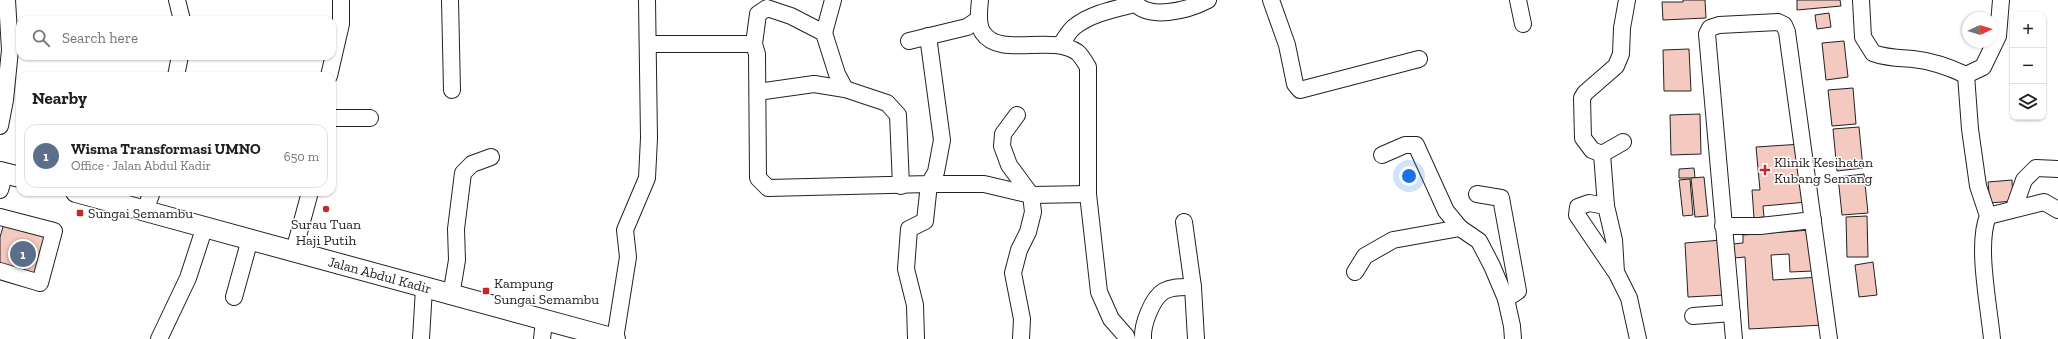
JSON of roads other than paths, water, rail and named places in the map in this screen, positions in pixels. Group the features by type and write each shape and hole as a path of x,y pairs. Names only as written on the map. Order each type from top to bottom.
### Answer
{"main road":[{"name":"Jalan Abdul Kadir","path":"91,196 205,226 451,296 543,330 615,339"}],"street":[{"path":"0,126 5,100 10,50 7,0"},
{"path":"177,0 181,16"},
{"path":"336,46 341,24 341,0"},
{"path":"450,0 452,90"},
{"path":"615,339 628,257 625,230 647,178 649,138 647,0"},
{"path":"833,0 824,33 837,74 845,89"},
{"path":"980,0 979,19 982,33 996,44 1061,44 1078,52 1088,66 1088,194 1099,292 1111,319 1127,339"},
{"path":"1061,44 1073,28 1085,20 1134,2 1140,9 1155,12 1183,10 1208,0"},
{"path":"1272,0 1286,45 1295,84 1300,90 1419,59"},
{"path":"1518,0 1523,24"},
{"path":"1602,154 1592,150 1584,138 1582,98 1585,93 1616,66 1620,60 1622,28 1627,0"},
{"path":"1861,0 1863,37 1873,54 1885,58 1914,59 1948,66 1966,75"},
{"path":"1966,75 1983,67 1998,36 2001,0"},
{"path":"824,33 791,16 767,8 758,14 754,44 757,54 758,178 768,188 984,184 1031,195 1088,194"},
{"path":"909,40 967,28 979,19"},
{"path":"1734,339 1707,34 1710,28 1719,26 1778,22 1784,25 1787,32 1829,339"},
{"path":"916,339 915,305 906,269 909,229 925,221 929,184 936,172 942,140 928,36"},
{"path":"648,44 754,44"},
{"path":"177,72 179,60"},
{"path":"330,72 333,60"},
{"path":"1966,75 1970,128 1978,186 1988,216 1984,224 1983,252 1992,339"},
{"path":"758,92 814,84 845,89 887,103 898,115 901,186"},
{"path":"1017,115 1003,134 1002,146 1009,165 1031,195 1032,212 1028,232 1019,250 1012,273 1022,319 1021,339"},
{"path":"336,118 370,118"},
{"path":"1602,154 1623,142"},
{"path":"1382,155 1405,145 1416,145 1446,211 1460,228 1479,241 1506,299 1512,326 1513,339"},
{"path":"1602,154 1606,206 1614,240 1616,272"},
{"path":"451,296 457,260 456,229 463,173 472,164 490,156"},
{"path":"2014,208 2024,180 2036,168 2058,169"},
{"path":"1477,194 1501,198 1518,291 1506,299"},
{"path":"145,210 150,196"},
{"path":"294,251 309,196"},
{"path":"1988,216 2014,208 2044,202 2058,210"},
{"path":"1606,206 1589,203 1578,207 1577,215 1616,272 1631,305 1638,339"},
{"path":"0,216 54,231 40,283 0,271"},
{"path":"1723,226 1760,226 1813,220"},
{"path":"1184,222 1192,287 1196,339"},
{"path":"159,339 188,278 205,226"},
{"path":"1355,272 1365,256 1393,240 1460,228"},
{"path":"234,297 250,239"},
{"path":"1143,339 1143,332 1151,309 1159,296 1164,291 1173,288 1192,287"},
{"path":"421,339 424,288"},
{"path":"1693,316 1732,313"}],"waterway":[{"path":"0,61 1,71"}],"place":[{"name":"Klinik Kesihatan Kubang Semang","path":"1765,170"},
{"name":"Surau Tuan Haji Putih","path":"326,209"},
{"name":"Sungai Semambu","path":"80,213"},
{"name":"Wisma Transformasi UMNO","path":"23,254"},
{"name":"Kampung Sungai Semambu","path":"486,291"}]}
